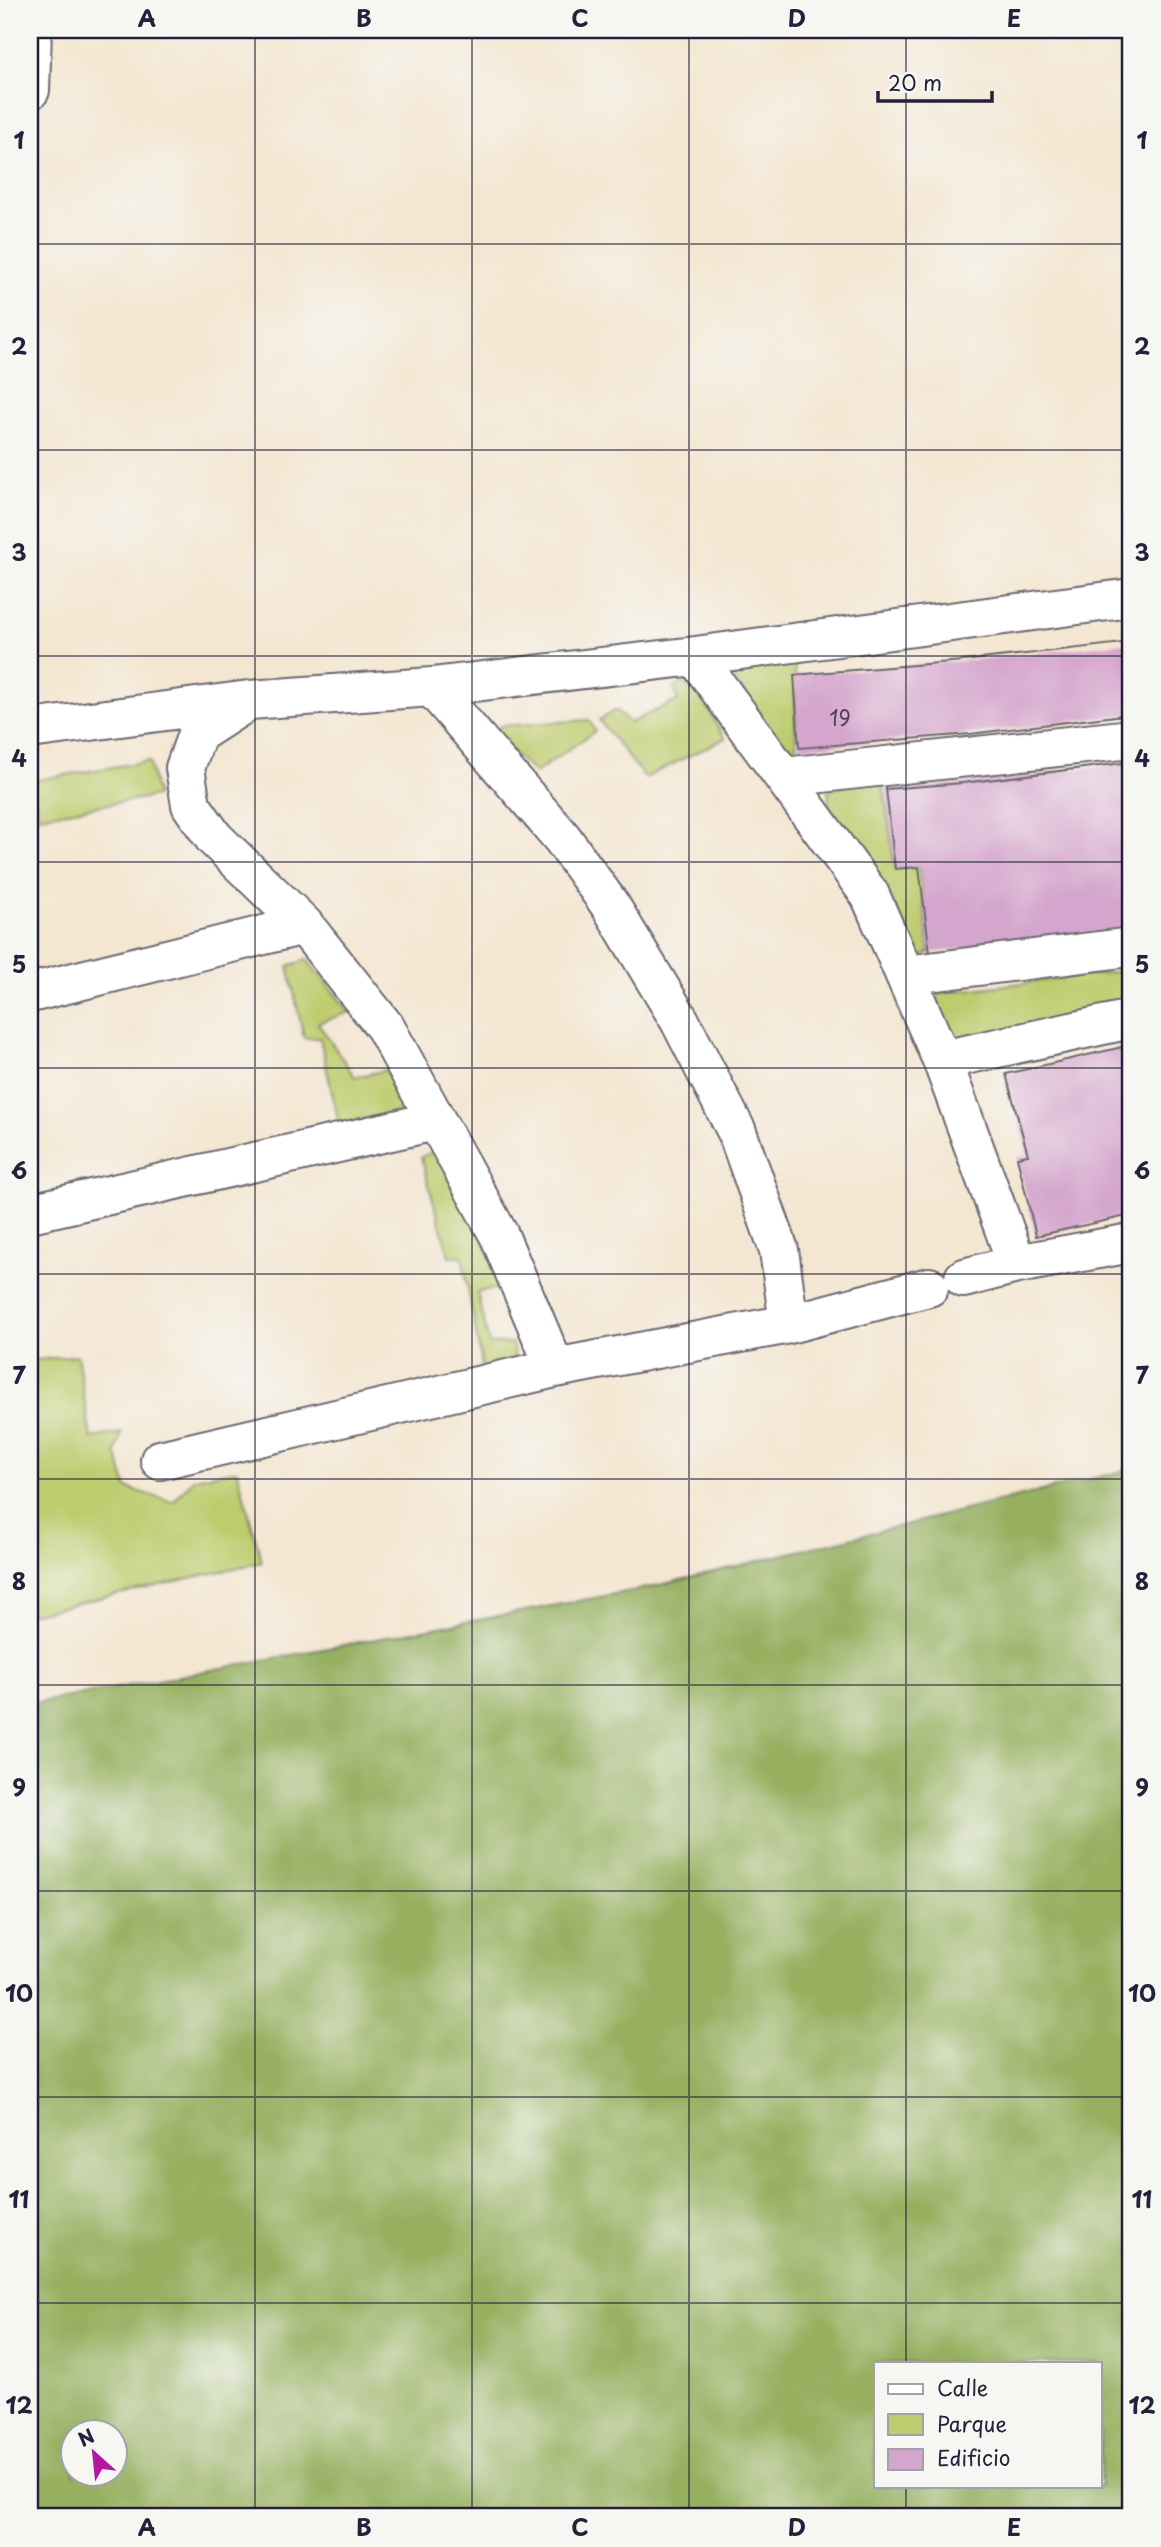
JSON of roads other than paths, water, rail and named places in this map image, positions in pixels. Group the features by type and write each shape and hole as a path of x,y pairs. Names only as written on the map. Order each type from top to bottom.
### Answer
{"street":[{"path":"30,90 32,30"},
{"path":"30,729 249,700 432,687 695,656 1131,598"},
{"path":"695,656 870,895 942,1060 1017,1264"},
{"path":"432,687 562,838 612,908 680,1021 737,1132 756,1184 779,1250 789,1324"},
{"path":"249,700 197,734 185,768 191,805 214,838 304,925 385,1027 499,1235 555,1368"},
{"path":"785,777 1131,739"},
{"path":"30,993 304,925"},
{"path":"905,975 1131,947"},
{"path":"942,1060 1131,1019"},
{"path":"30,1213 435,1121"},
{"path":"160,1460 555,1368 789,1324 1017,1264 1131,1243"}]}
